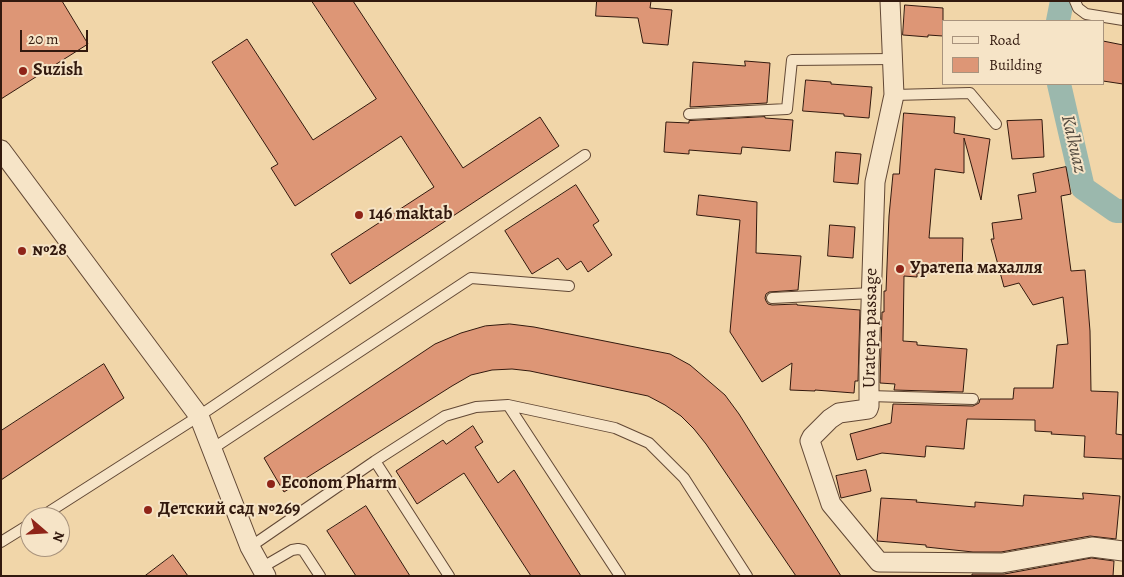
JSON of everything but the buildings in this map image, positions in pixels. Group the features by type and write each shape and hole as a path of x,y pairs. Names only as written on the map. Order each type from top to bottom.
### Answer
{"street":[{"name":"Uratepa passage","path":"890,1 894,95 875,182 870,406 868,409 839,413 830,419 810,441 831,504 881,566 1002,563 1092,547 1123,551"},
{"path":"1,150 199,416 250,547 264,572"}],"lane":[{"path":"1075,1 1078,8 1086,14 1123,20"},
{"path":"689,114 787,109 792,60 892,59"},
{"path":"894,95 970,93 996,124"},
{"path":"57,507 199,416 585,154"},
{"path":"212,449 471,278 569,286"},
{"path":"772,298 872,293"},
{"path":"869,396 973,399"},
{"path":"508,405 620,576"},
{"path":"250,547 375,461 445,416 476,407 508,405 615,428 648,443 684,478 747,576"},
{"path":"375,461 449,576"},
{"path":"1,542 20,530"},
{"path":"264,572 292,550 298,549 303,550 320,576"}],"waterway":[{"name":"Kalkuaz","path":"1058,20 1062,1"},
{"name":"Kalkuaz","path":"1059,85 1083,188 1116,211 1123,211"}],"place":[{"name":"Suzish","path":"23,71"},
{"name":"146 maktab","path":"359,215"},
{"name":"№28","path":"22,251"},
{"name":"Уратепа махалля","path":"900,269"},
{"name":"Econom Pharm","path":"271,484"},
{"name":"Детский сад №269","path":"148,510"}]}
